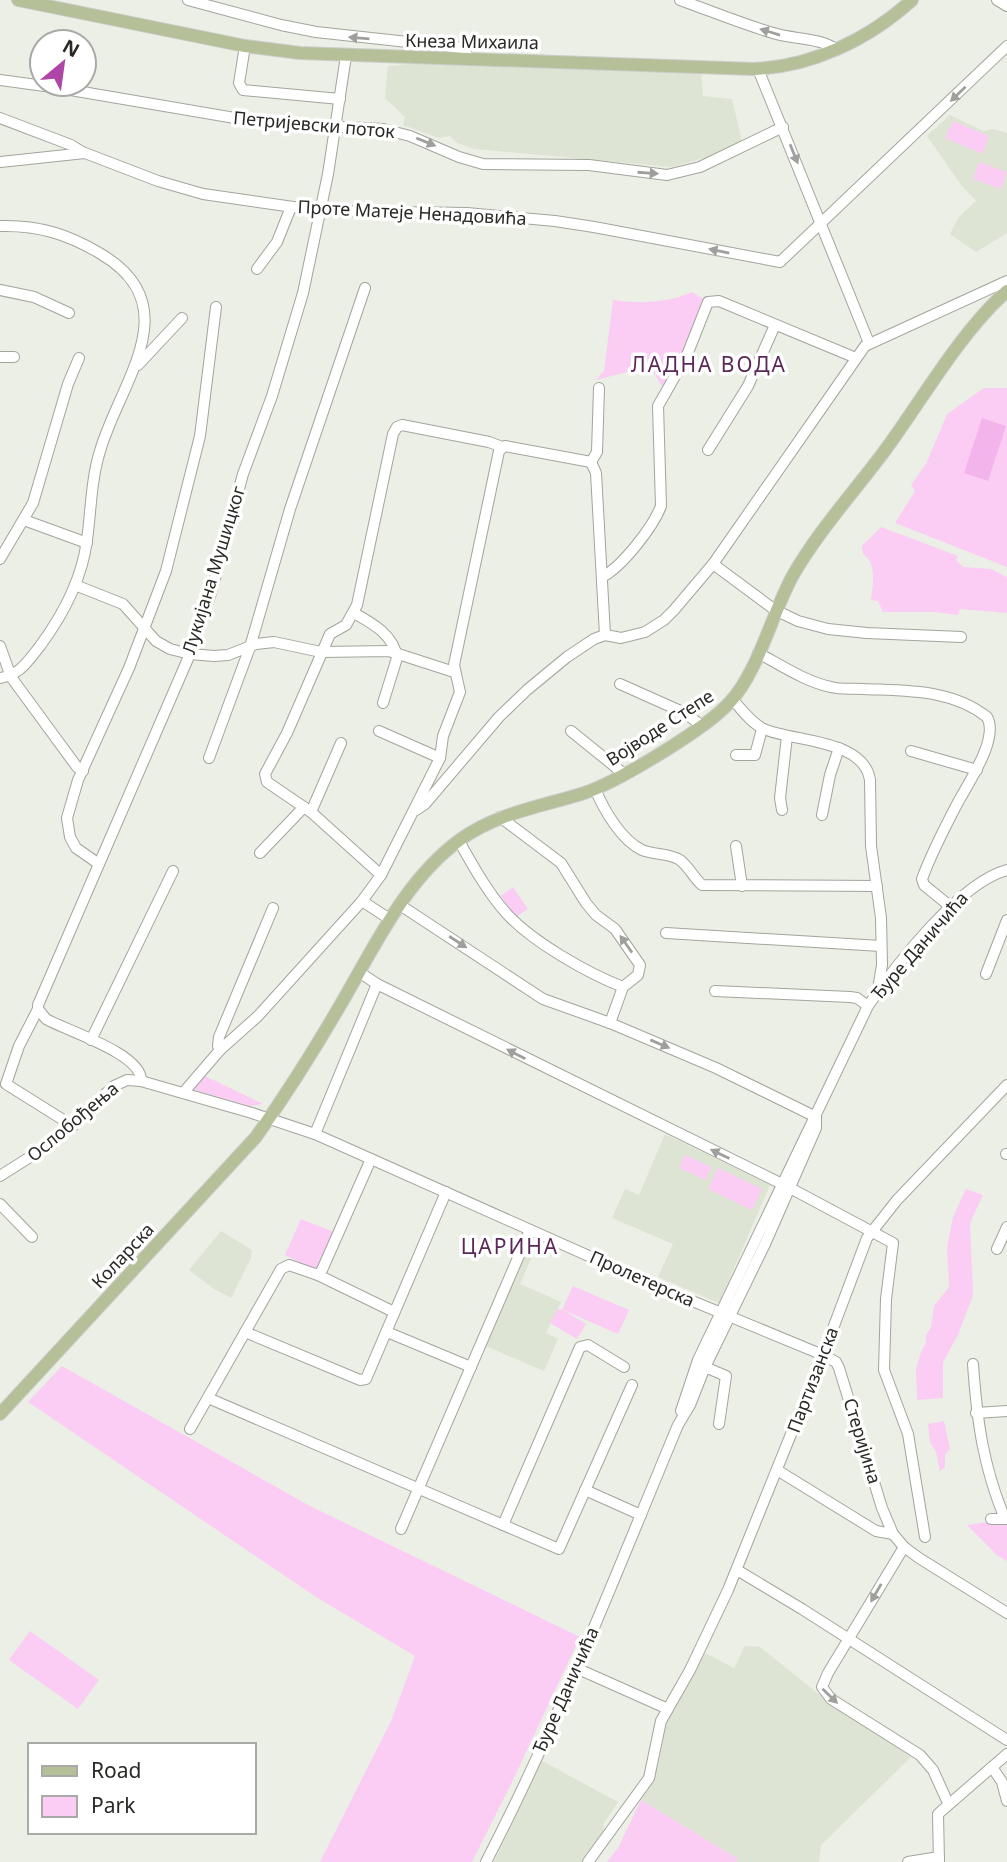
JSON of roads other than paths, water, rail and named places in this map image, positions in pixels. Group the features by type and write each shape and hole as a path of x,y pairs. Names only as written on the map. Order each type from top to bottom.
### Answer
{"main road":[{"name":"Кнеза Михаила","path":"18,0 245,46 346,56 758,69 805,61 835,49 882,26 912,0"},
{"name":"Војводе Степе","path":"269,1118 400,905 426,871 459,841 500,817 595,789 702,726 733,700 758,653 775,610 794,573 972,330 1007,291"},
{"name":"Коларска","path":"0,1415 235,1160 269,1118"}],"street":[{"path":"188,0 227,5 281,25 326,33 463,48 469,58"},
{"path":"680,0 698,3 771,33 829,43 835,49"},
{"path":"998,0 1007,6"},
{"path":"245,46 239,83 243,90 340,99"},
{"path":"822,223 1007,47"},
{"name":"Лукијана Мушицког","path":"3,1083 38,1009 190,654 211,593 243,474 292,334 303,293 321,211 346,56"},
{"path":"758,69 869,343"},
{"name":"Петријевски поток","path":"0,80 264,123 368,127 396,131 483,164 589,165 667,175 700,167 783,127"},
{"path":"0,118 85,153"},
{"name":"Проте Матеје Ненадовића","path":"0,162 85,153 158,181 203,194 321,211 467,213 555,221 776,263 785,259 822,223"},
{"path":"257,269 277,242 291,207"},
{"path":"0,226 32,226 87,245 123,270 142,298 146,314 143,342 135,369 114,409 99,455 87,542 75,585 50,633 24,667 5,677"},
{"path":"414,811 425,804 473,745 527,690 576,649 605,635 629,637 654,627 674,610 712,564 869,343 1007,281"},
{"path":"209,758 250,647 290,509 365,288"},
{"path":"0,290 33,297 69,313"},
{"path":"602,577 611,573 631,550 661,506 658,406 678,373 710,301 719,301 856,358"},
{"path":"99,864 76,848 67,827 69,806 129,668 166,571 200,436 216,307"},
{"path":"135,369 182,318"},
{"path":"708,450 744,394 775,325"},
{"path":"0,357 14,357"},
{"path":"0,559 24,520 38,490 68,384 79,358"},
{"path":"591,462 597,452 599,388"},
{"path":"381,874 307,809 267,782 265,774 287,733 332,631 346,625 354,613 366,569 393,434 397,427 402,425 502,447 509,446 591,462"},
{"path":"183,1093 220,1050 258,1016 362,901 381,874 414,811 440,758 443,736 460,692 454,672 498,453 502,447"},
{"path":"591,462 596,473 605,635"},
{"path":"24,520 87,542"},
{"path":"712,564 775,610 798,621 828,629 961,637"},
{"path":"75,585 122,604 162,646 190,654 214,656 237,652 260,643 274,642 321,652 380,650 454,672"},
{"path":"354,613 382,631 396,653 397,658 383,703"},
{"path":"0,646 5,677 83,771"},
{"path":"758,653 832,688 917,692 965,702 990,720 988,741 977,769 955,806 922,879 924,885 951,907"},
{"path":"620,684 685,713 702,726"},
{"path":"733,700 762,729 839,748 861,761 870,775 871,846 881,918 878,991"},
{"path":"736,755 755,755 762,729"},
{"path":"570,731 624,774"},
{"path":"379,732 440,758"},
{"path":"782,810 780,798 787,736"},
{"path":"260,853 307,809 341,743"},
{"path":"822,815 839,748"},
{"path":"911,751 977,769"},
{"path":"595,789 616,824 638,847 680,861 702,884 877,886"},
{"path":"500,817 561,863 586,903 596,915 615,929 640,965 638,975 623,987 610,1023"},
{"path":"459,841 495,898 515,922 591,972 623,987"},
{"path":"736,846 742,886"},
{"name":"Ђуре Даничића","path":"678,1425 690,1405 725,1315 816,1128 816,1117 868,1006 901,963 951,907 977,884 1007,870"},
{"path":"91,1040 173,871"},
{"path":"362,901 391,920"},
{"path":"400,905 543,999 610,1023 716,1068 816,1117"},
{"path":"220,1050 219,1037 273,908"},
{"path":"986,974 1007,920"},
{"path":"666,933 881,946 890,957 901,963"},
{"path":"359,972 377,984 786,1186 893,1243 886,1299 884,1370 908,1434 925,1537"},
{"path":"315,1134 377,984"},
{"path":"715,990 850,997 868,1006"},
{"path":"38,1009 46,1019 125,1056 139,1070 141,1081"},
{"path":"125,1056 127,1080"},
{"name":"Ослобођења","path":"3,1171 52,1143 114,1086 127,1080 141,1081 269,1118"},
{"path":"3,1083 73,1126"},
{"name":"Партизанска","path":"588,1862 649,1778 661,1721 690,1670 737,1570 872,1230 1007,1085"},
{"name":"Пролетерска","path":"269,1118 315,1134 725,1315 823,1355"},
{"path":"318,1275 370,1159"},
{"path":"245,1332 363,1381 368,1376 446,1192"},
{"path":"0,1204 32,1237"},
{"path":"998,1249 1007,1227"},
{"path":"401,1529 530,1230"},
{"path":"190,1429 283,1267 292,1266 318,1275 394,1312"},
{"name":"Ђуре Даничића","path":"486,1862 509,1818 641,1515 678,1425 694,1368 725,1315"},
{"path":"387,1332 471,1367"},
{"path":"503,1525 580,1347 588,1345 624,1367"},
{"name":"Стеријина","path":"823,1355 836,1362 839,1368 893,1534"},
{"path":"974,1364 976,1413 981,1446 991,1486 1006,1519 991,1519"},
{"path":"705,1367 726,1376 719,1424"},
{"path":"208,1398 559,1549 632,1385"},
{"path":"976,1413 1007,1411"},
{"path":"777,1470 876,1531 893,1534 904,1547 1007,1613"},
{"path":"585,1490 641,1515"},
{"path":"904,1547 823,1681 823,1692 920,1755 933,1770 948,1803"},
{"path":"737,1570 1007,1740"},
{"path":"576,1668 668,1709"},
{"path":"908,1862 939,1860 937,1817 948,1803 1007,1754"},
{"path":"992,1767 1002,1782 1007,1801"}],"district":[{"name":"ЛАДНА ВОДА","path":"709,365"},
{"name":"ЦАРИНА","path":"510,1247"}]}
